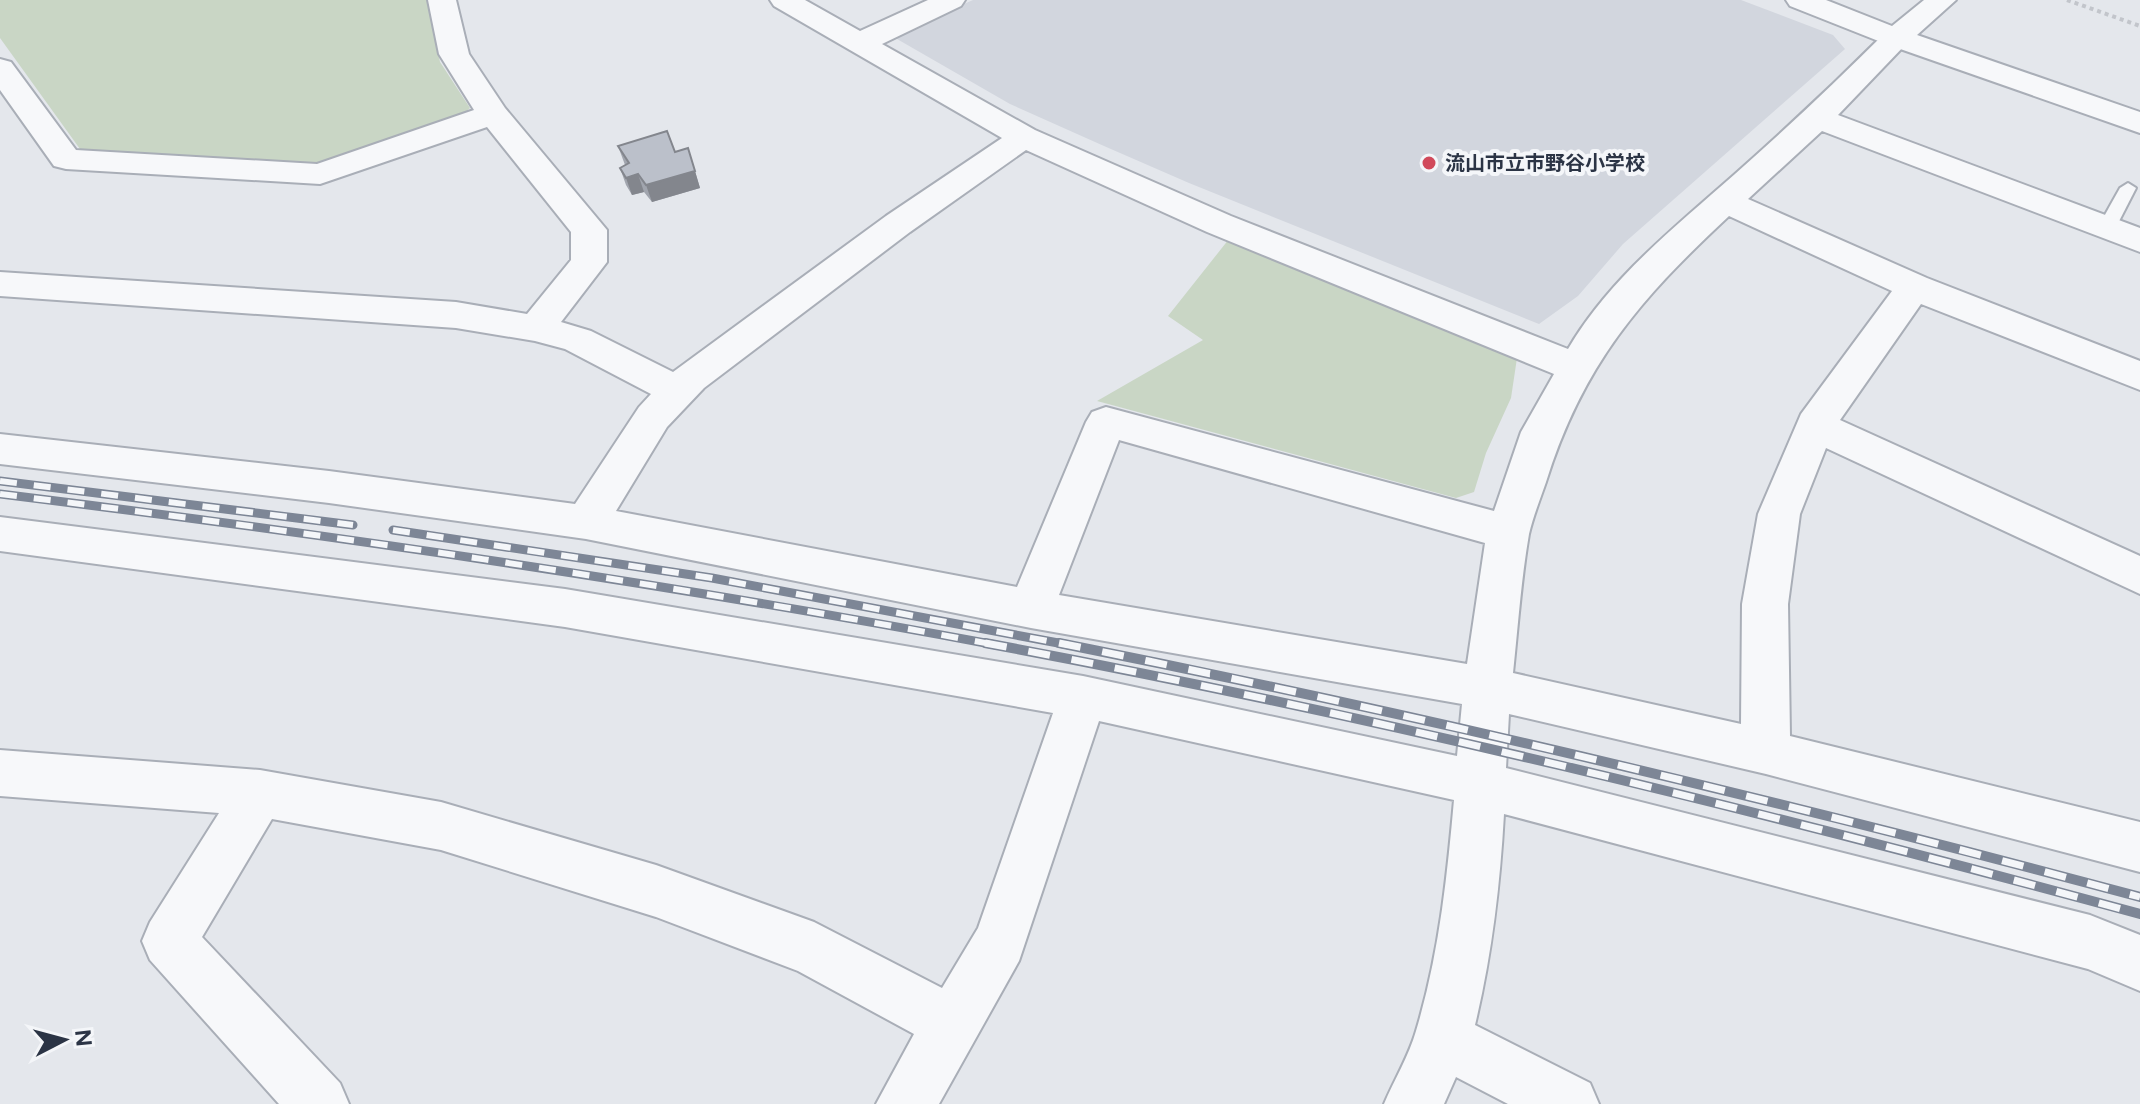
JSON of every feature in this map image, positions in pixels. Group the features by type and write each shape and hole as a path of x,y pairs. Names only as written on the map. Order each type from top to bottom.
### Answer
{"street":[{"path":"442,0 454,54 493,114 589,230 589,262 536,328"},
{"path":"784,0 1024,137 1219,224 1577,368"},
{"path":"857,44 951,0"},
{"path":"1800,0 1896,38 2140,123"},
{"path":"1414,1104 1443,1039 1459,975 1472,898 1487,688 1508,532 1541,432 1591,343 1636,285 1817,118 1896,38 1942,0"},
{"path":"0,68 66,159 320,174 493,114"},
{"path":"1817,118 2140,241"},
{"path":"586,522 644,429 677,391 882,215 1024,137"},
{"path":"1727,202 1914,287 2140,376"},
{"path":"0,284 456,315 536,328 601,349 677,391"},
{"path":"1766,752 1765,604 1779,514 1815,425 1914,287"},
{"path":"1031,609 1106,422 1508,532"},
{"path":"1815,425 2140,576"},
{"path":"0,449 329,487 586,522 1031,609 1487,688 1766,752 2140,847"},
{"path":"0,534 565,608 1083,697 1482,785 2090,942 2140,963"},
{"path":"906,1104 1000,942 1083,697"},
{"path":"0,773 260,793 441,826 656,891 814,950 954,1025"},
{"path":"260,793 169,941 319,1104"},
{"path":"1443,1039 1569,1104"}],"lane":[{"path":"2106,229 2128,188"}],"path":[{"path":"2067,0 2140,26"}],"shaded area":[{"name":"流山市立市野谷小学校","path":"973,0 1741,0 1833,35 1845,49 1623,244 1578,296 1539,324 1104,146 1010,104 897,39 898,33"}],"green space":[{"path":"0,0 428,0 440,62 470,108 460,117 323,164 80,149 0,38"},
{"path":"1229,239 1517,358 1511,398 1486,453 1474,492 1456,498 1097,401 1203,340 1168,316"}],"building":[{"path":"667,131 675,152 688,148 695,171 646,185 638,174 626,178 620,168 629,163 618,146"}],"railway":[{"path":"0,481 353,525"},
{"path":"0,494 499,562 748,601 996,645"},
{"path":"393,530 712,578 1066,644"},
{"path":"985,643 1276,701 1565,766 2140,914"},
{"path":"1059,643 1066,644"},
{"path":"1066,644 1601,761 2140,897"}],"place":[{"name":"流山市立市野谷小学校","path":"1429,163"}]}
